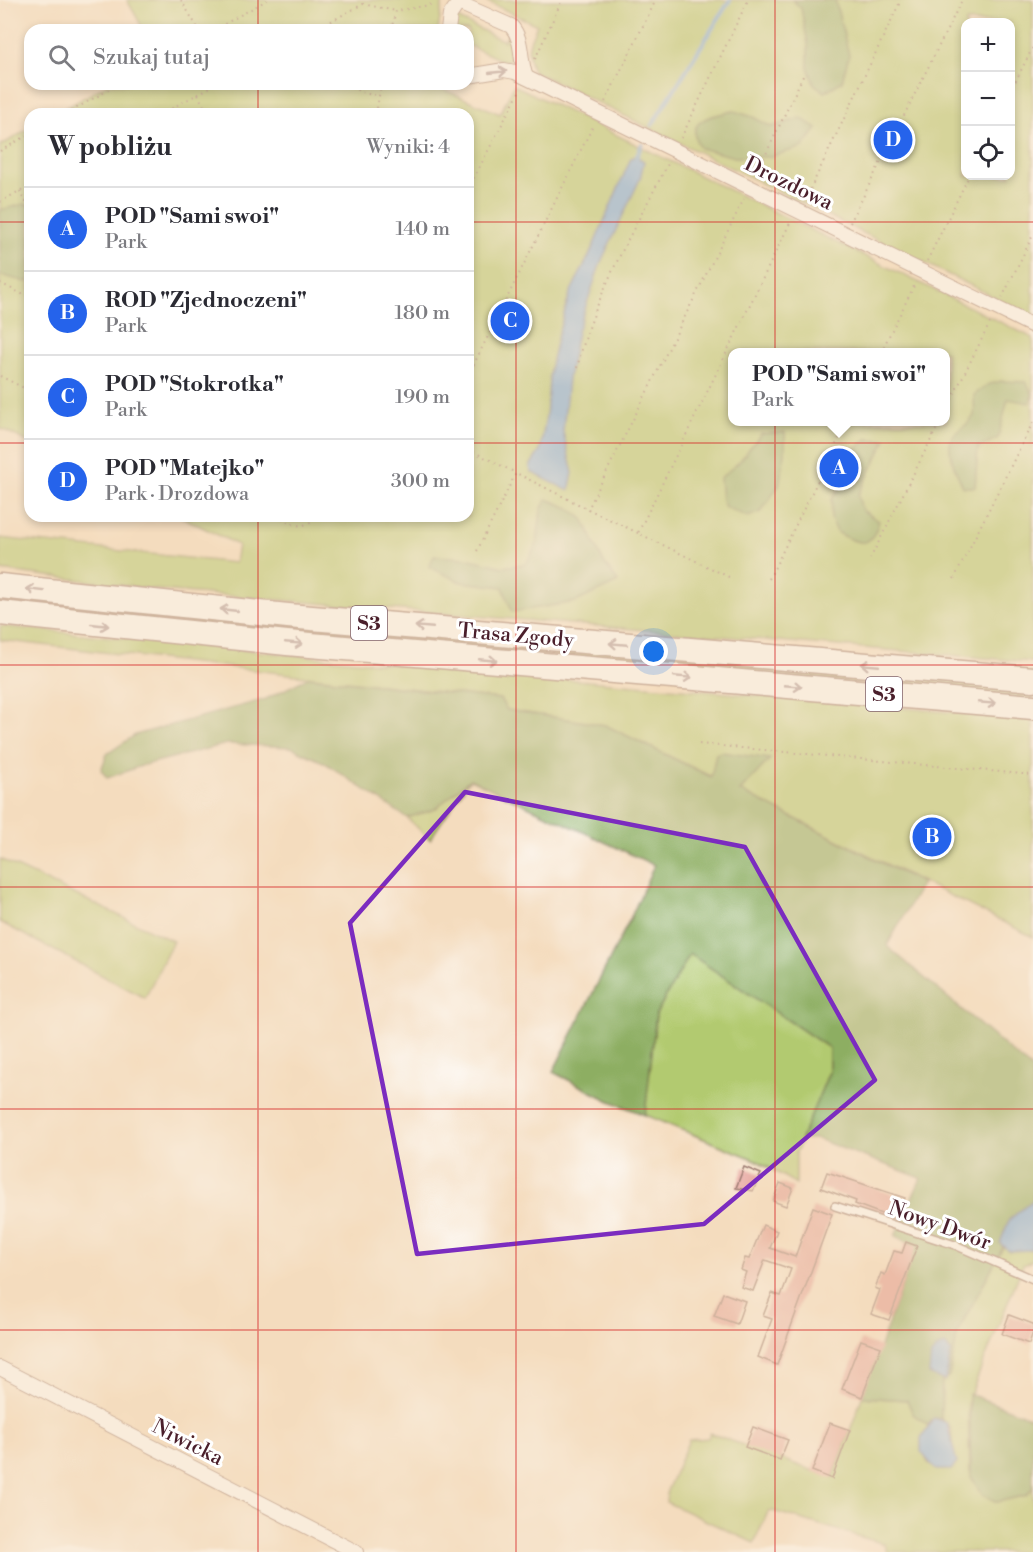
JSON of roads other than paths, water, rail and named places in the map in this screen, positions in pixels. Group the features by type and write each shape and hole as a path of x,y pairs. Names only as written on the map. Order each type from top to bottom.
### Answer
{"highway":[{"name":"Trasa Zgody","path":"0,586 288,616 1033,679"},
{"name":"Trasa Zgody","path":"0,613 276,642 1033,707"}],"street":[{"path":"449,24 453,9 461,4 511,26 517,33 526,77"},
{"name":"Drozdowa","path":"474,75 504,70 526,77 1033,326"},
{"name":"Niwicka","path":"0,1368 356,1552"}],"lane":[{"name":"Nowy Dwór","path":"835,1206 955,1245 1033,1279"}],"water":[{"path":"636,156 644,161 640,179 601,262 577,332 568,379 563,432 573,473 569,491 531,472 530,466 540,451 550,369 570,293 589,256 631,158"},
{"path":"1033,1200 1033,1247 1030,1250 1009,1251 1000,1243 1009,1220"},
{"path":"945,1345 951,1352 945,1381 929,1374 931,1355"},
{"path":"934,1418 947,1423 957,1463 951,1470 936,1470 921,1452 921,1438"}],"waterway":[{"path":"652,125 730,0"},
{"path":"636,158 642,144"}],"place":[{"name":"POD \"Matejko\"","path":"893,140"},
{"name":"POD \"Stokrotka\"","path":"510,321"},
{"name":"POD \"Sami swoi\"","path":"839,468"},
{"name":"ROD \"Zjednoczeni\"","path":"932,837"}]}
